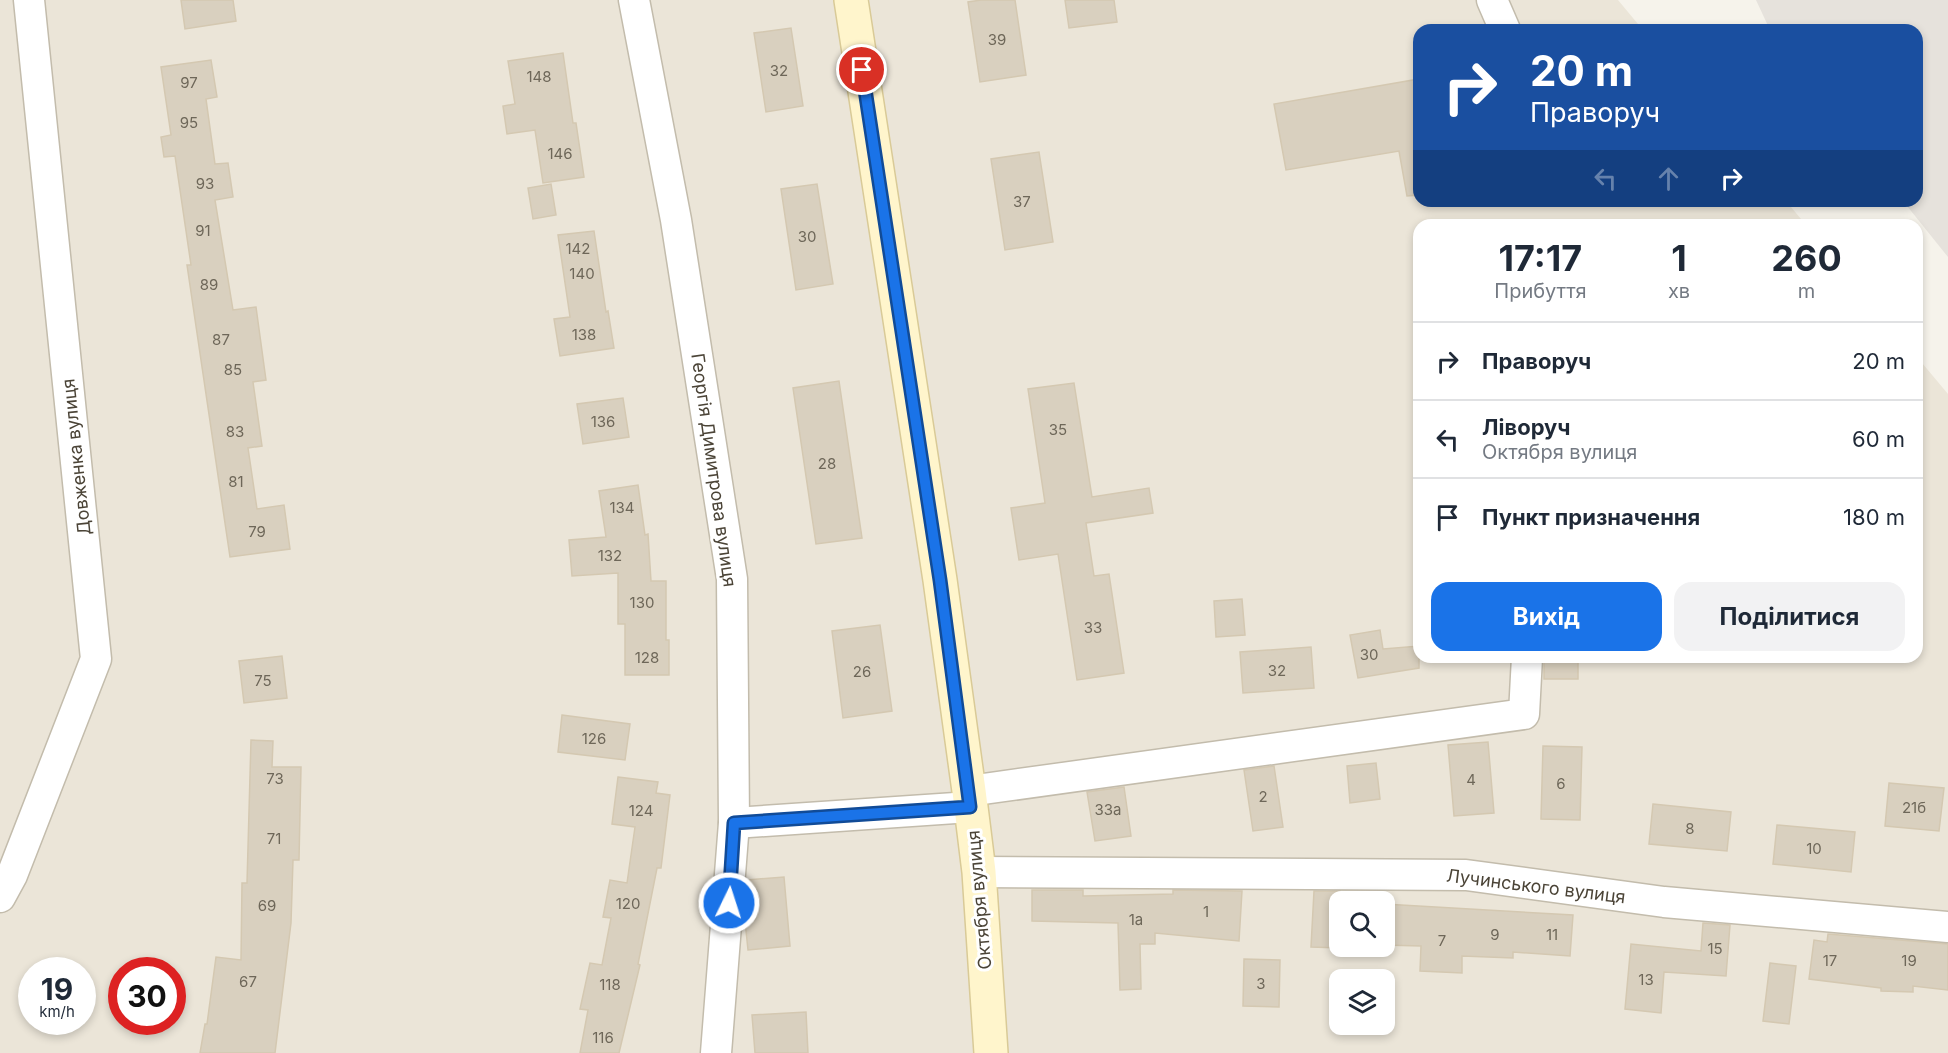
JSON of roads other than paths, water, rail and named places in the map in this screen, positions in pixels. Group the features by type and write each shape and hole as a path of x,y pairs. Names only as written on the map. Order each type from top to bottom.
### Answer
{"street":[{"name":"Довженка вулиця","path":"0,897 12,875 96,659 29,0"},
{"name":"Георгія Димитрова вулиця","path":"634,0 676,220 732,579 734,823 716,1053"},
{"name":"Октября вулиця","path":"851,0 940,580 970,799 979,872 991,1053"},
{"path":"1492,0 1502,24"},
{"path":"734,823 970,799 1524,714 1527,663"},
{"name":"Лучинського вулиця","path":"979,872 1467,874 1664,902 1948,927"}]}
